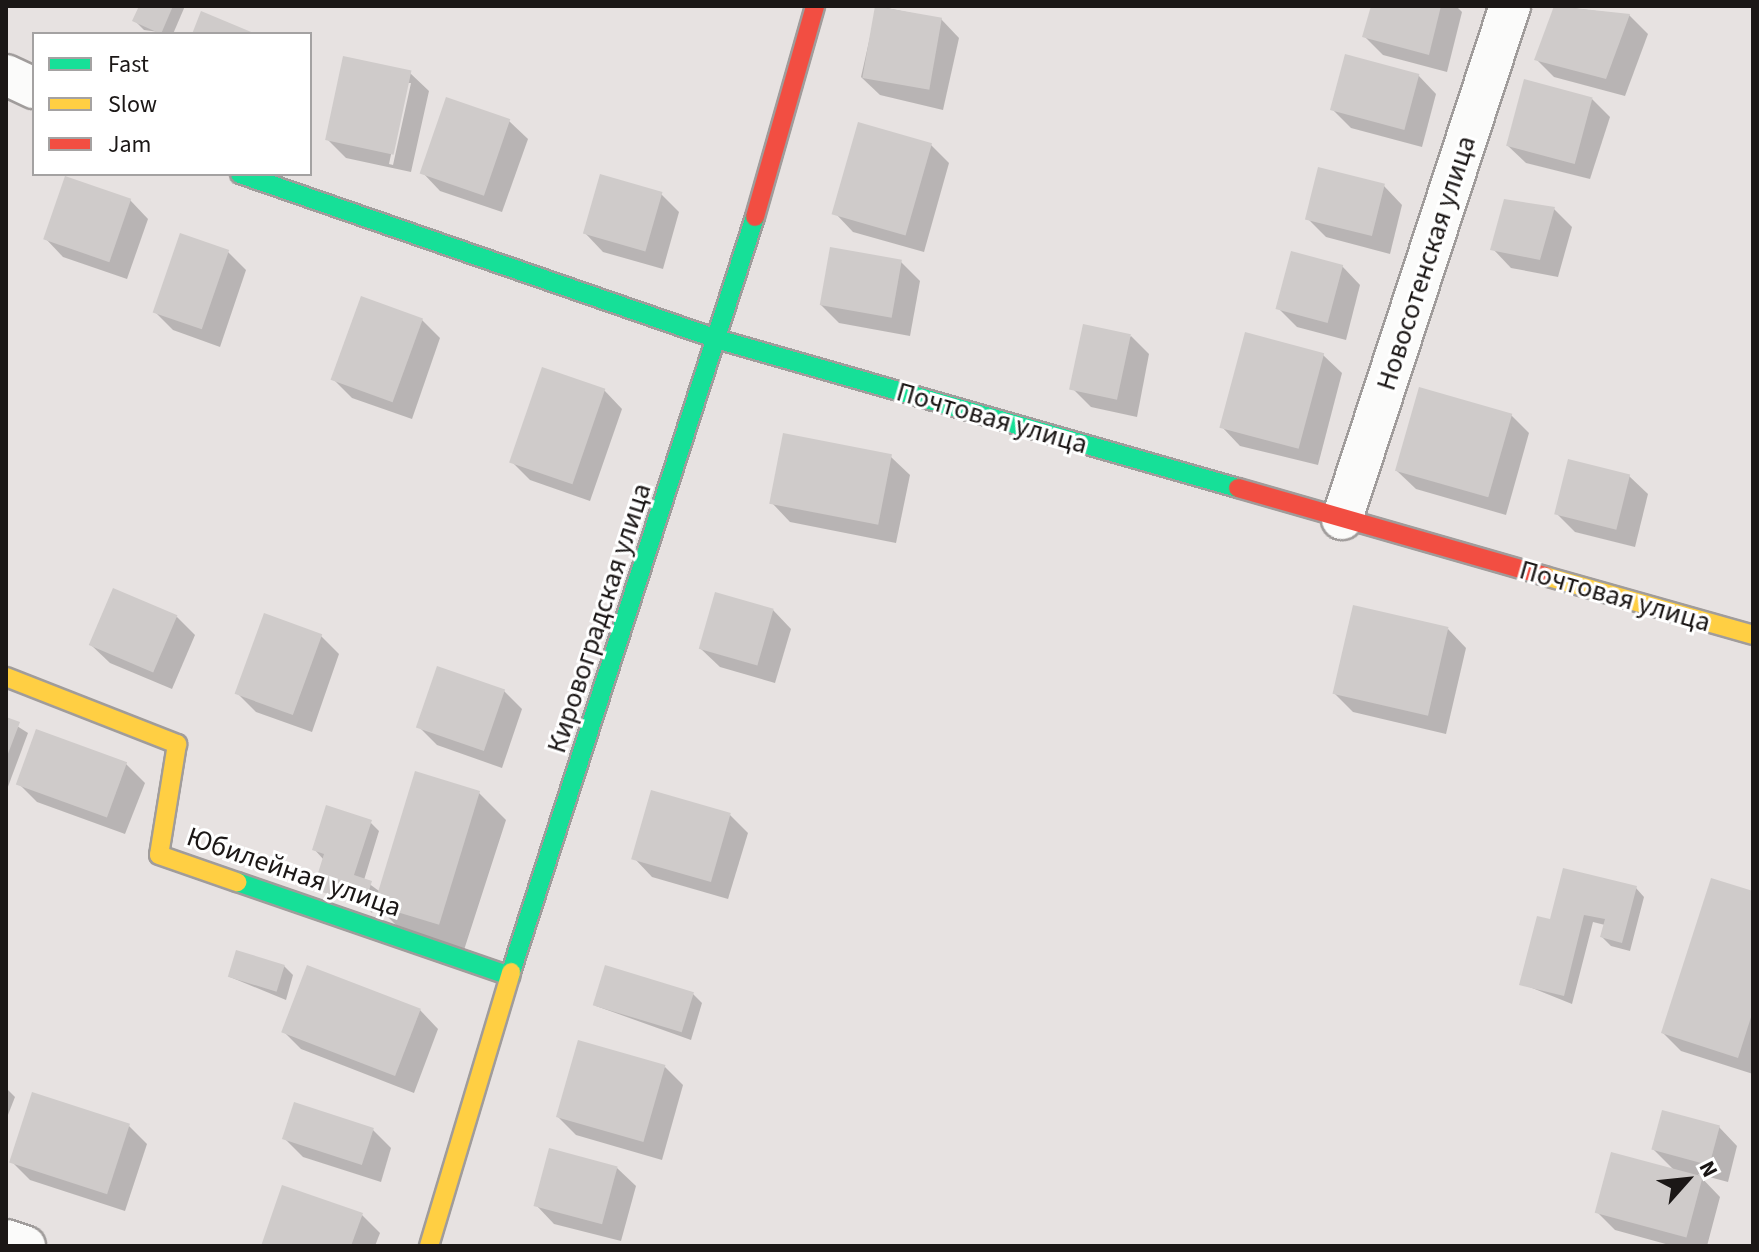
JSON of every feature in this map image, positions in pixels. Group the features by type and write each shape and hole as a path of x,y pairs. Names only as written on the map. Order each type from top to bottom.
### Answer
{"street":[{"name":"Кировоградская улица","path":"429,1246 510,976 720,340 815,6"},
{"name":"Новосотенская улица","path":"1342,519 1510,6"},
{"path":"6,75 32,87"},
{"name":"Почтовая улица","path":"246,176 720,340 1753,635"},
{"name":"Юбилейная улица","path":"6,677 177,744 159,855 510,976"},
{"path":"6,1240 25,1246"}],"building":[{"path":"139,6 173,6 162,32 132,21"},
{"path":"875,6 942,18 929,90 862,78"},
{"path":"1371,6 1441,6 1429,55 1362,37"},
{"path":"1554,6 1630,14 1606,79 1534,60"},
{"path":"201,11 251,32 193,32"},
{"path":"1345,54 1419,74 1404,130 1330,110"},
{"path":"343,56 411,71 394,155 325,140"},
{"path":"1524,79 1593,97 1575,164 1506,146"},
{"path":"446,97 510,119 484,196 420,174"},
{"path":"858,122 932,143 906,236 832,214"},
{"path":"1318,167 1385,184 1372,236 1305,219"},
{"path":"600,174 662,192 645,252 583,234"},
{"path":"65,176 131,199 109,262 43,239"},
{"path":"1504,199 1555,207 1540,260 1490,250"},
{"path":"180,233 229,250 202,329 153,312"},
{"path":"830,247 902,260 892,318 820,305"},
{"path":"1291,251 1343,265 1328,323 1275,309"},
{"path":"361,296 423,319 393,402 331,380"},
{"path":"1083,324 1131,334 1117,400 1069,390"},
{"path":"1245,332 1324,353 1299,449 1219,428"},
{"path":"542,367 605,389 572,484 509,462"},
{"path":"1419,387 1512,414 1488,497 1395,471"},
{"path":"783,433 892,454 878,525 769,504"},
{"path":"1568,459 1630,474 1616,530 1554,514"},
{"path":"113,588 177,615 153,672 89,645"},
{"path":"715,592 774,609 757,666 699,649"},
{"path":"1353,605 1448,627 1428,716 1333,694"},
{"path":"264,613 322,634 293,715 235,694"},
{"path":"437,666 505,689 484,751 416,727"},
{"path":"6,717 20,722 6,759"},
{"path":"36,729 127,762 107,818 16,784"},
{"path":"415,771 480,791 439,925 374,905"},
{"path":"651,790 731,813 711,882 631,859"},
{"path":"326,805 372,820 354,875 372,881 364,906 313,889 324,854 312,850"},
{"path":"1563,868 1637,886 1622,943 1600,937 1605,919 1584,915 1564,996 1519,985 1537,916 1550,919"},
{"path":"1711,878 1753,891 1753,1011 1738,1058 1661,1033"},
{"path":"236,950 285,965 277,992 228,977"},
{"path":"307,965 421,1009 395,1076 281,1032"},
{"path":"605,965 694,992 682,1032 593,1005"},
{"path":"578,1040 665,1065 643,1142 556,1117"},
{"path":"32,1092 130,1124 107,1194 9,1162"},
{"path":"294,1102 374,1128 362,1165 282,1139"},
{"path":"1662,1110 1720,1126 1709,1165 1651,1150"},
{"path":"549,1148 618,1166 602,1224 533,1206"},
{"path":"1611,1152 1703,1177 1686,1237 1595,1213"},
{"path":"282,1185 363,1213 351,1246 261,1246"}],"traffic: fast":[{"path":"246,176 720,340 1238,488"},
{"path":"511,972 755,217"},
{"path":"237,882 510,976"}],"traffic: slow":[{"path":"1545,576 1753,635"},
{"path":"6,677 177,744 159,855 237,882"},
{"path":"429,1246 511,972"}],"traffic: jam":[{"path":"755,217 815,6"},
{"path":"1238,488 1545,576"}]}
